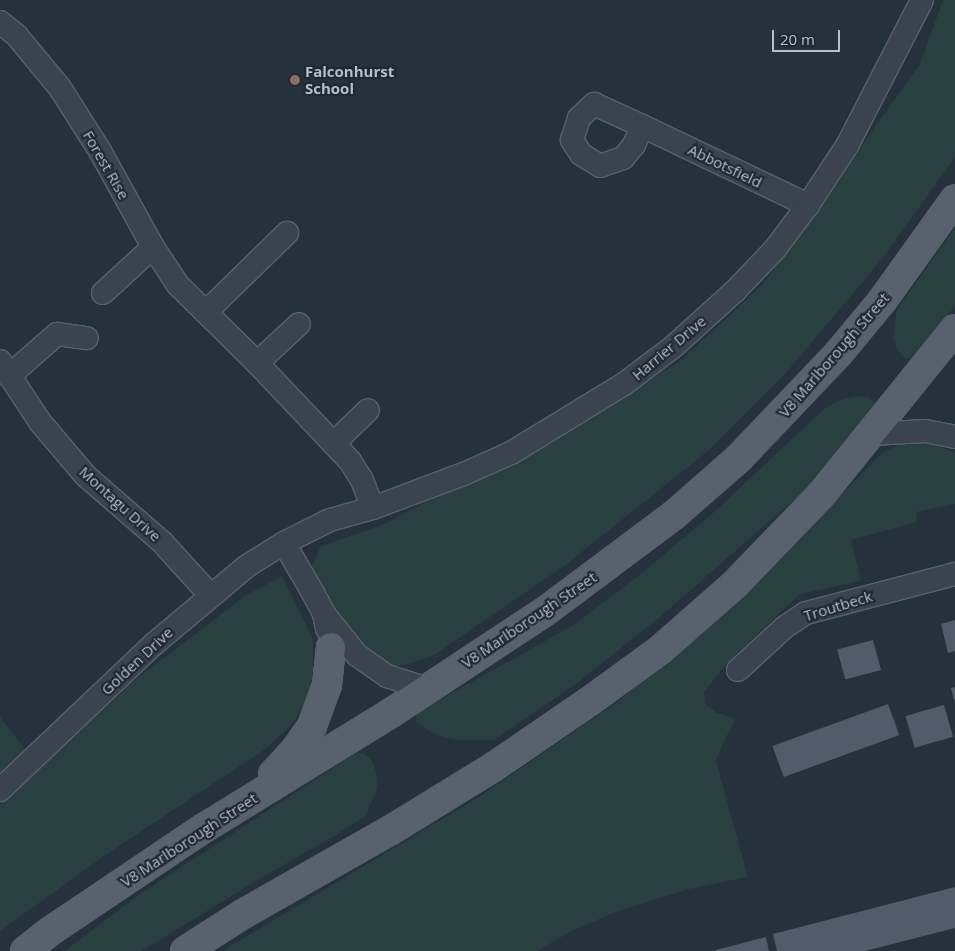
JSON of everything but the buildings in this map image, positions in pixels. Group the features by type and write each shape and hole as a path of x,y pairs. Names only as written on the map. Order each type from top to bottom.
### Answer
{"main road":[{"name":"V8 Marlborough Street","path":"25,951 52,930 248,801 428,689 547,610 674,515 739,458 785,412 876,309 955,199"},
{"path":"185,951 243,914 391,830 487,771 590,701 660,650 735,584 821,495 955,329"},
{"path":"248,801 296,749 312,726 327,685 331,648"}],"street":[{"name":"Harrier Drive","path":"284,543 330,520 373,508 490,463 570,419 624,384 673,347 735,291 775,249 808,205 848,144 922,0"},
{"name":"Forest Rise","path":"0,22 17,36 60,88 100,151 153,247 178,285 206,311 334,443 362,480 373,508"},
{"name":"Abbotsfield","path":"642,126 808,205"},
{"path":"206,311 287,233"},
{"path":"103,293 153,247"},
{"path":"257,363 299,324"},
{"path":"5,368 57,334 87,338"},
{"name":"Montagu Drive","path":"5,368 40,422 86,476 162,542 210,595"},
{"path":"334,443 368,410"},
{"path":"872,434 925,431 955,437"},
{"path":"284,543 324,614 357,655 387,676 428,689"},
{"name":"Golden Drive","path":"0,790 154,644 210,595 247,566 284,543"},
{"name":"Troutbeck","path":"738,670 785,627 806,612 955,574"},
{"path":"324,614 331,648"}],"green space":[{"path":"943,0 955,0 955,157 882,259 785,374 709,450 564,566 431,657 392,668 357,642 335,617 311,568 321,546 385,524 678,363 763,284 920,64"},
{"path":"955,228 955,306 914,358 905,358 899,352 893,338 897,309"},
{"path":"856,396 869,397 875,402 873,410 807,488 661,616 576,684 494,740 456,740 436,735 416,722 416,713 572,626 642,573 713,513 824,409 840,400"},
{"path":"906,442 930,444 955,452 955,504 916,512 917,522 851,540 861,581 800,594 728,662 704,692 706,705 717,713 736,718 716,761 748,877 689,889 615,912 570,932 537,951 222,951 479,797 620,700 754,585 883,452"},
{"path":"282,576 313,639 313,670 309,697 293,723 267,748 107,854 0,931 0,805 139,677 245,596"},
{"path":"0,717 29,754 0,781"},
{"path":"356,753 365,754 373,762 378,779 376,792 365,816 142,951 65,951 137,896"}],"place":[{"name":"Falconhurst School","path":"295,80"}]}
